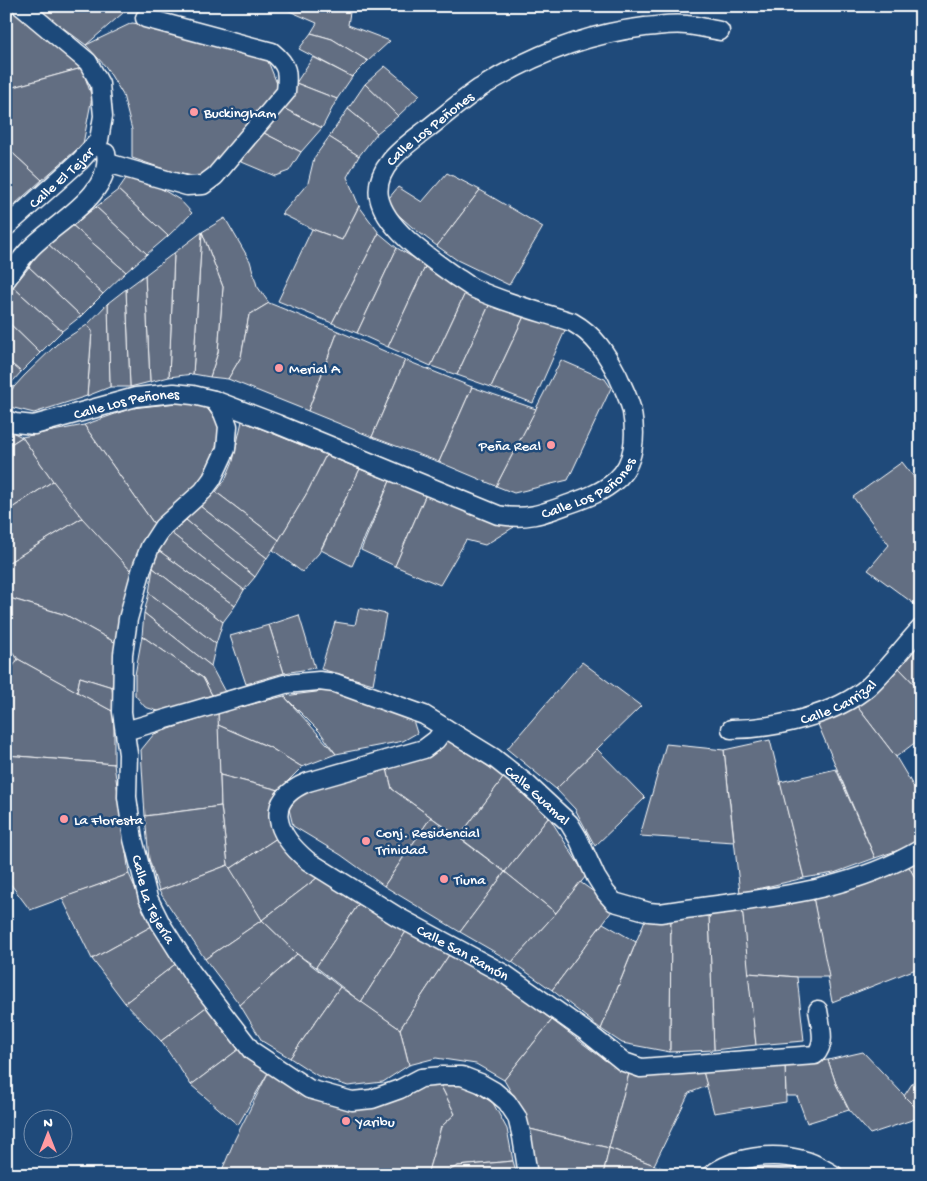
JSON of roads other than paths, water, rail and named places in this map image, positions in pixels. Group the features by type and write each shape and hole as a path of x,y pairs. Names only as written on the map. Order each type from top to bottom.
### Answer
{"street":[{"name":"Calle El Tejar","path":"6,227 80,161 99,140 103,116 100,84 88,62 20,6"},
{"path":"108,163 187,186 203,185 215,176 286,92 288,74 282,60 272,52 145,18"},
{"name":"Calle Los Peñones","path":"6,420 16,423 34,424 136,397 174,393 214,400 277,424 498,516 516,518 533,516 593,495 608,487 618,479 629,462 633,445 632,412 627,395 597,341 586,330 572,322 474,289 439,264 401,233 384,212 380,198 380,177 394,157 407,144 481,88 531,60 585,39 617,31 666,25 687,25 720,31"},
{"path":"6,280 30,248 82,206 96,188 106,172 108,163 106,151 99,140"},
{"name":"Calle La Tejería","path":"214,400 223,413 228,426 226,449 221,463 203,491 163,527 150,548 142,568 128,619 123,654 122,712 128,754 127,797 133,839 148,898 161,924 192,973 252,1051 309,1090 352,1101 372,1099 400,1089 421,1078 462,1076 480,1083 501,1096 517,1117 528,1175"},
{"name":"Calle Carrizal","path":"731,729 757,729 795,720 839,705 868,687 921,628"},
{"name":"Calle Guamal","path":"125,731 285,684 319,681 335,683 424,715 494,758 527,784 569,823 596,877 614,902 636,909 660,913 817,889 870,874 897,863 921,849"},
{"name":"Calle San Ramón","path":"445,728 436,740 424,749 295,787 285,796 280,807 279,821 282,832 297,852 308,861 398,917 506,975 588,1033 624,1062 640,1068 815,1054 820,1049 822,1042 818,1010"},
{"path":"711,1175 731,1162 774,1156 804,1160 834,1175"}],"place":[{"name":"Buckingham","path":"194,112"},
{"name":"Merial A","path":"279,368"},
{"name":"Peña Real","path":"551,445"},
{"name":"La Floresta","path":"64,819"},
{"name":"Conj. Residencial Trinidad","path":"366,841"},
{"name":"Tiuna","path":"444,879"},
{"name":"Yaribu","path":"346,1121"}]}
